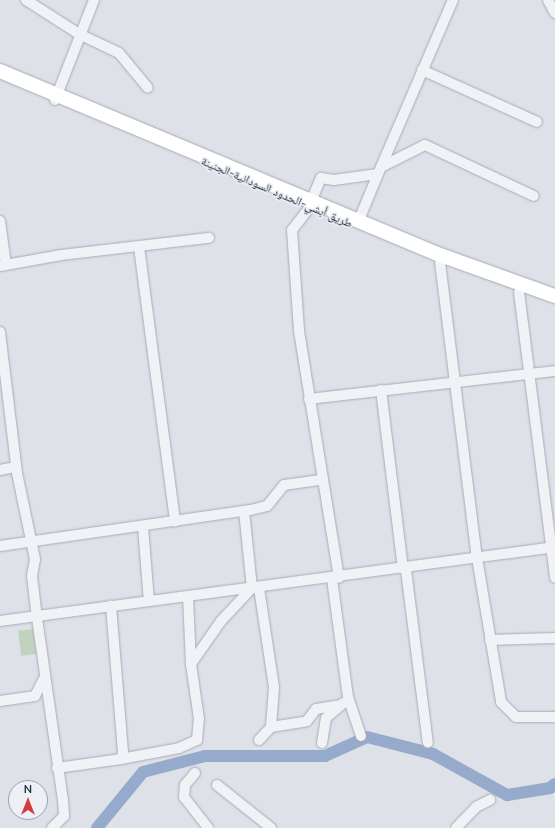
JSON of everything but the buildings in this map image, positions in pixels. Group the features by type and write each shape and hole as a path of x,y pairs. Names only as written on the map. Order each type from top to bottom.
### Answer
{"highway":[{"path":"0,70 56,97"},
{"name":"طريق أبشي-الحدود السودانية-الجنينة","path":"0,79 56,97 311,203 440,262 492,279 519,292 555,302"},
{"path":"311,203 359,220 492,279 555,296"}],"street":[{"path":"26,0 79,34 119,53 148,88"},
{"path":"56,97 79,34 94,0"},
{"path":"359,220 453,0"},
{"path":"548,0 555,13"},
{"path":"422,70 537,122"},
{"path":"361,736 348,697 335,579 299,331 292,230 311,203 321,178 334,180 379,171 425,145 534,196"},
{"path":"0,221 3,266 61,255 209,238"},
{"path":"140,247 175,522"},
{"path":"440,262 477,558 500,702 508,712 516,717 555,717"},
{"path":"519,292 553,547 555,578"},
{"path":"0,332 16,467 29,542 35,559 32,576 64,816 52,828"},
{"path":"309,399 529,372 555,371"},
{"path":"381,390 428,743"},
{"path":"0,470 16,467"},
{"path":"0,546 143,527 244,511 267,506 284,485 321,480"},
{"path":"244,511 274,687 271,727"},
{"path":"143,527 149,601"},
{"path":"0,621 37,618 111,605 335,579 553,547"},
{"path":"191,664 222,621 256,588"},
{"path":"58,768 121,759 179,748 197,740 199,719 191,664 188,596"},
{"path":"111,605 126,746 121,759"},
{"path":"490,640 555,638"},
{"path":"0,700 35,696 45,676"},
{"path":"322,743 326,718 348,697"},
{"path":"259,740 271,727 307,721 316,709 340,706"},
{"path":"195,773 185,785 184,797 208,828"},
{"path":"217,785 271,828"},
{"path":"456,828 476,807 490,800"}],"green space":[{"path":"33,629 36,654 21,656 18,631"}],"waterway":[{"path":"97,828 143,772 205,756 325,756 367,737 433,754 507,795 550,788 555,784"}]}
